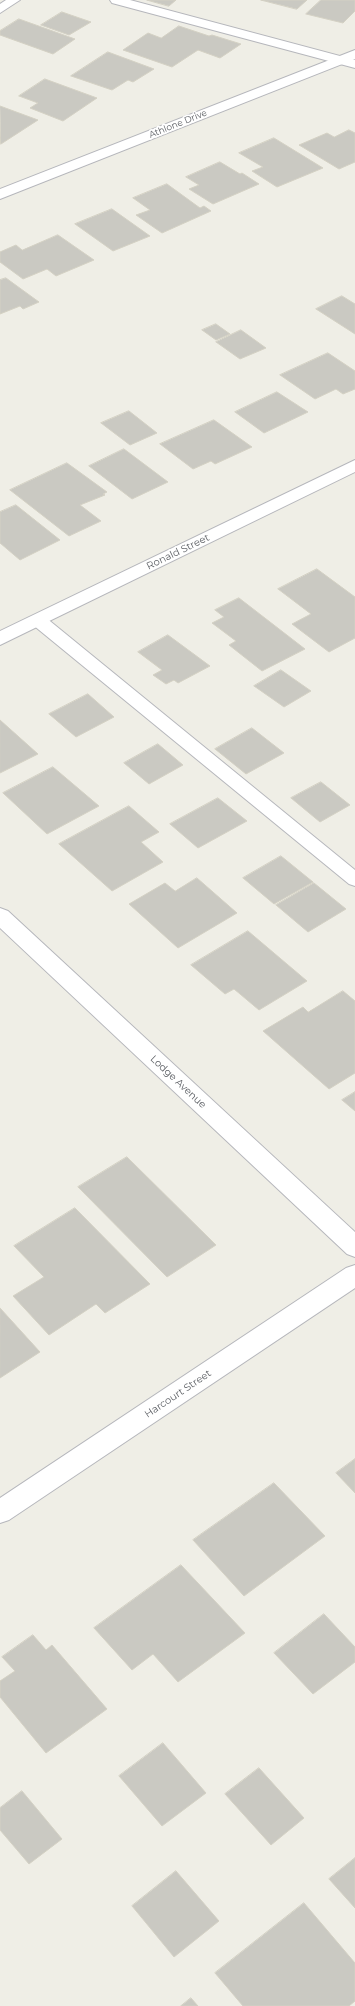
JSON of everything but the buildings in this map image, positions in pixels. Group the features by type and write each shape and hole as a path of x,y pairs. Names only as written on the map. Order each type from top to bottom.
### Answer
{"street":[{"name":"Athlone Drive","path":"0,194 355,54"},
{"name":"Ronald Street","path":"4,633 39,621 355,465"},
{"name":"Lodge Avenue","path":"0,916 355,1247"},
{"name":"Harcourt Street","path":"0,1512 355,1275"}],"lane":[{"path":"0,8 14,0"},
{"path":"116,0 355,64"},
{"path":"39,621 355,880"}]}
